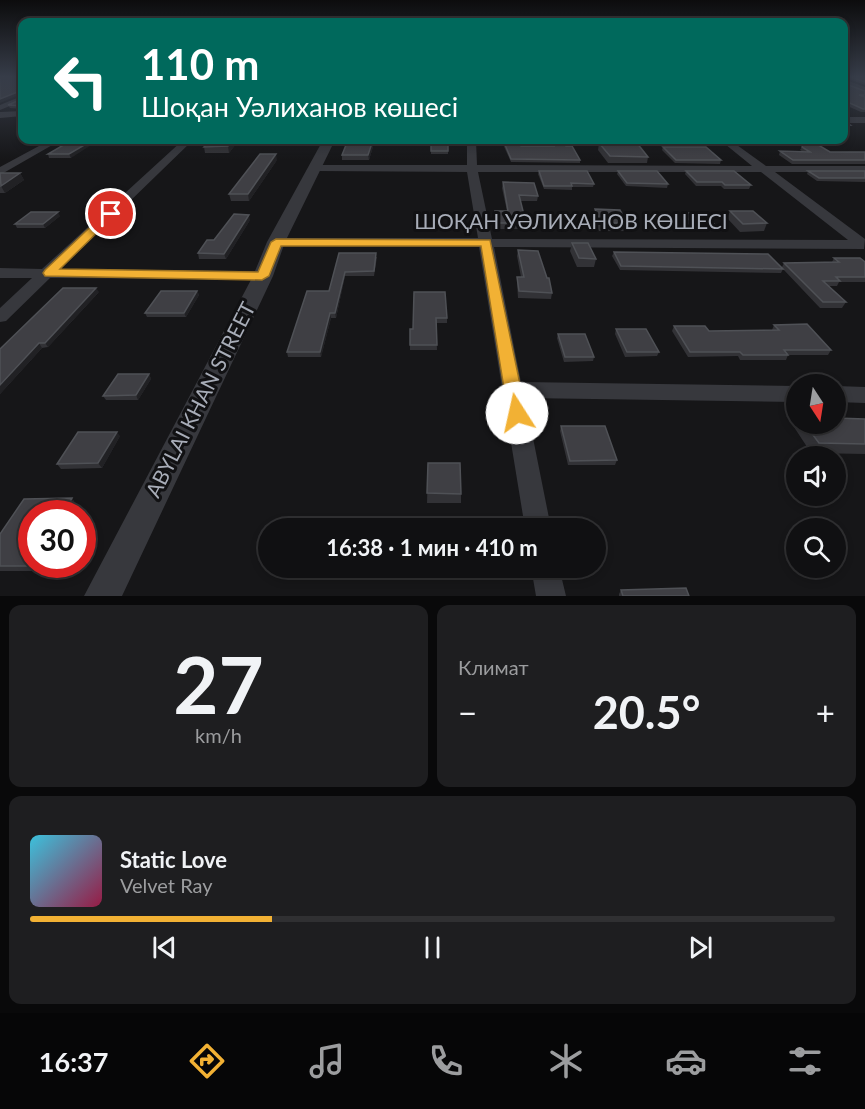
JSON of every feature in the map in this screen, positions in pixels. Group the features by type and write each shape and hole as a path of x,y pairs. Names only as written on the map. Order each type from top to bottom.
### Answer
{"street":[{"path":"0,114 18,114"},
{"path":"848,120 865,120"},
{"path":"0,172 49,144"},
{"path":"0,317 184,144"},
{"name":"ABYLAI KHAN STREET","path":"103,596 262,276 276,242 327,144"},
{"path":"471,144 472,168 536,518"},
{"path":"731,144 864,245"},
{"path":"316,168 865,169"},
{"name":"ШОҚАН УӘЛИХАНОВ КӨШЕСІ","path":"276,242 864,245"},
{"path":"0,273 262,276"},
{"path":"513,390 786,394"},
{"path":"846,394 865,395"},
{"path":"547,578 550,596"}],"building":[{"path":"851,104 865,104 865,109"},
{"path":"65,144 86,144 69,154 48,154"},
{"path":"207,144 230,144 228,146 204,147"},
{"path":"346,144 372,144 368,155 342,155"},
{"path":"431,144 448,144 448,151 431,151"},
{"path":"505,144 554,146 553,144 566,144 566,146 572,146 580,160 511,159"},
{"path":"600,144 638,144 648,157 610,156"},
{"path":"804,144 817,144 830,152 865,152 865,160 793,160 780,151 810,152 802,147"},
{"path":"663,147 706,147 721,160 676,160"},
{"path":"260,154 276,154 248,194 229,194"},
{"path":"539,171 587,171 594,184 571,183 572,186 544,186"},
{"path":"618,171 657,171 668,184 627,183"},
{"path":"686,171 734,171 751,185 697,182"},
{"path":"808,171 865,171 865,178 819,178"},
{"path":"0,173 20,173 1,186"},
{"path":"503,182 534,183 538,196 519,195 526,223 497,223 495,211 508,211"},
{"path":"595,209 620,210 627,223 601,223"},
{"path":"730,211 753,211 767,223 743,224"},
{"path":"31,212 58,212 43,224 15,224"},
{"path":"684,213 705,213 715,225 693,225"},
{"path":"234,214 249,215 224,254 198,253 207,240 214,240"},
{"path":"572,243 588,243 596,259 579,258"},
{"path":"518,250 538,251 547,278 549,278 552,293 519,291 517,277 524,277"},
{"path":"614,252 768,254 783,269 621,266"},
{"path":"339,253 376,253 374,271 345,272 335,313 330,313 320,352 287,352 307,291 329,291"},
{"path":"834,258 860,258 865,262 865,277 836,277 840,281 823,281 846,302 823,302 784,263 839,262"},
{"path":"63,288 96,288 45,343 39,343 0,385 0,349"},
{"path":"161,291 197,291 184,313 145,313"},
{"path":"414,292 445,292 447,318 436,318 437,345 410,345"},
{"path":"807,324 831,350 784,350 788,355 690,352 674,326 705,326 709,331 779,330 774,325"},
{"path":"616,329 646,329 659,352 627,352"},
{"path":"558,334 585,334 594,357 565,357"},
{"path":"118,374 149,374 136,395 103,396"},
{"path":"846,418 865,419 865,444 819,443 812,434 846,434"},
{"path":"561,426 605,426 617,460 570,461"},
{"path":"78,432 117,432 98,463 57,464"},
{"path":"428,463 460,463 461,494 427,493"},
{"path":"72,498 71,500 24,499"},
{"path":"18,508 18,566 0,566 0,534"},
{"path":"686,588 689,596 623,596 621,590"}],"route":[{"path":"111,214 49,273 262,276 276,242 486,243 517,413"}]}
